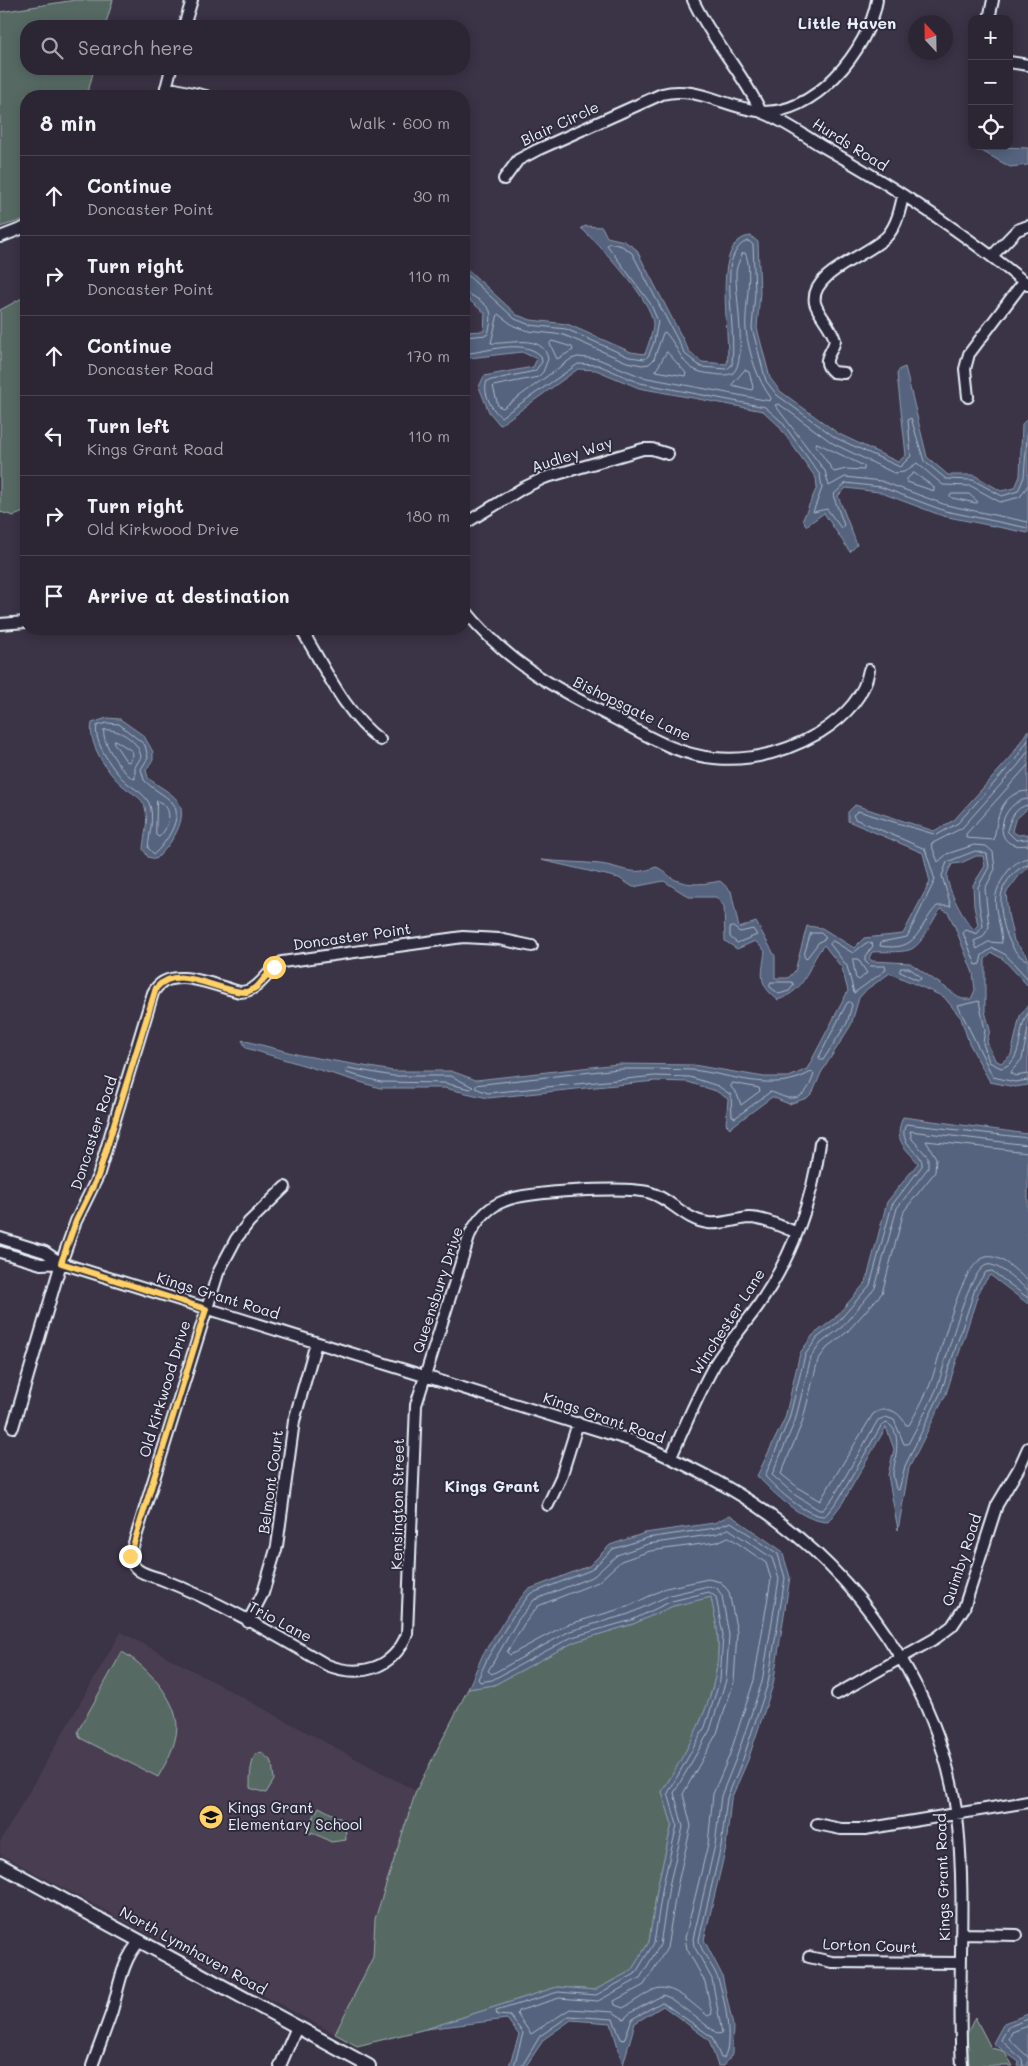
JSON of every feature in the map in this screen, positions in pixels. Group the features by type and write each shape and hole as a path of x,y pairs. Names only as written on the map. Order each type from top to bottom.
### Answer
{"street":[{"path":"186,20 192,0"},
{"path":"693,0 705,22 748,86 761,112 775,110 800,102 830,82 851,58 866,34 877,0"},
{"path":"990,15 993,0"},
{"path":"1013,63 1028,65"},
{"path":"166,90 169,75"},
{"name":"Blair Circle","path":"504,180 518,160 662,94 683,90 694,92 736,108 761,112"},
{"name":"Hurds Road","path":"761,112 788,123 903,196 992,256 1026,283"},
{"path":"844,374 833,372 826,363 826,358 835,340 826,320 817,310 815,301 816,289 824,278 887,237 898,218 903,196"},
{"path":"992,256 1017,230 1028,226"},
{"path":"0,237 20,229"},
{"path":"968,397 965,369 969,354 1026,283"},
{"name":"Audley Way","path":"470,520 523,488 558,473 643,449 652,449 668,454"},
{"name":"Bishopsgate Lane","path":"470,617 489,639 530,672 555,688 665,745 712,758 739,759 768,755 807,739 834,721 856,701 867,683 869,670"},
{"path":"0,624 20,622"},
{"path":"305,635 352,713 368,732 380,740"},
{"name":"Doncaster Point","path":"140,1038 153,993 162,981 169,978 183,977 240,992 247,992 257,987 274,967 282,962 463,937 499,939 532,946"},
{"name":"Doncaster Road","path":"13,1427 61,1263 76,1221 98,1176 140,1038"},
{"name":"Winchester Lane","path":"671,1457 714,1367 727,1346 758,1305 796,1232 817,1170 820,1143"},
{"name":"Old Kirkwood Drive","path":"131,1562 130,1556 154,1475 218,1273 236,1239 260,1210 280,1194 285,1187"},
{"name":"Queensbury Drive","path":"426,1376 470,1234 485,1213 505,1200 579,1191 634,1190 654,1194 683,1213 707,1223 750,1218 796,1232"},
{"name":"Kings Grant Road","path":"0,1238 45,1252 61,1263 578,1422 633,1441 671,1457 710,1478 778,1520 805,1543 850,1587 874,1617 900,1658 928,1714 942,1751 957,1815 960,1849 962,2066"},
{"name":"Kings Grant Road","path":"0,1252 41,1264 61,1263"},
{"name":"Belmont Court","path":"248,1622 263,1593 277,1546 294,1422 316,1342"},
{"name":"Kensington Street","path":"407,1634 412,1556 415,1417 426,1376"},
{"path":"548,1505 561,1477 578,1422"},
{"name":"Quimby Road","path":"838,1694 936,1638 959,1618 964,1608 996,1504 1019,1468 1028,1448"},
{"name":"Trio Lane","path":"131,1562 138,1571 182,1588 327,1665 349,1672 367,1670 383,1665 399,1651 407,1634"},
{"path":"817,1824 841,1830 856,1830 1028,1802"},
{"name":"North Lynnhaven Road","path":"0,1865 369,2066"},
{"path":"961,1934 1017,1935"},
{"path":"92,2066 111,2013 121,1975 130,1954 140,1941"},
{"name":"Lorton Court","path":"809,1958 832,1962 961,1963"},
{"path":"280,2066 297,2027"}],"shaded area":[{"name":"Kings Grant Elementary School","path":"121,1632 416,1791 375,1919 373,1957 335,2034 0,1854 0,1842"}],"green space":[{"path":"75,0 113,0 107,20 20,20 20,75 92,75 89,90 20,90 20,221 0,227 0,12"},
{"path":"20,299 20,514 14,516 0,512 0,310"},
{"path":"711,1597 718,1635 718,1657 715,1678 702,1718 662,1792 672,1824 658,1884 649,1942 631,1971 595,1990 557,1987 426,2029 357,2046 335,2034 373,1957 375,1919 416,1791 468,1689 494,1685 574,1642 633,1624 673,1606"},
{"path":"122,1652 141,1665 150,1674 166,1694 176,1716 175,1741 158,1777 80,1738 78,1731"},
{"path":"261,1752 272,1762 274,1780 266,1793 250,1788 253,1759 255,1755"},
{"path":"319,1807 345,1821 346,1840 331,1842 312,1832 311,1834 306,1831"},
{"path":"975,2017 991,2048 1004,2051 1013,2066 969,2066 967,2034"}],"water":[{"path":"1028,148 1028,165 1010,167 980,150"},
{"path":"586,226 602,227 607,237 624,241 636,249 689,351 702,362 727,364 726,270 730,253 738,241 751,236 758,242 760,292 757,328 770,378 780,391 839,434 898,462 906,455 897,374 900,369 905,367 927,457 948,475 974,475 1001,491 1015,488 1020,476 1022,424 1028,418 1028,533 943,516 879,492 846,488 838,496 857,545 850,552 824,513 806,526 803,519 817,487 816,478 778,425 763,411 639,388 596,370 578,369 500,425 489,412 479,387 484,376 533,367 537,359 522,352 470,358 470,332 484,331 485,313 470,301 470,272 517,315 531,320 567,324 631,352 645,354 653,328 651,314 635,287 581,228"},
{"path":"107,718 120,719 144,736 153,752 153,760 146,770 148,778 174,797 181,807 180,823 177,832 156,859 148,857 143,849 147,818 144,804 117,781 105,766 96,749 91,731 92,723"},
{"path":"1028,730 1028,808 1015,820 1012,831 1018,835 1028,834 1028,868 1006,893 1014,941 1028,957 1028,986 1003,959 992,953 985,959 985,1011 990,1030 987,1042 995,1060 1001,1063 1011,1055 1020,1016 1028,1005 1028,1085 1015,1087 990,1082 969,1043 961,1018 944,997 890,973 867,989 859,998 851,1025 821,1073 813,1092 807,1098 789,1104 772,1097 730,1128 726,1124 728,1099 716,1091 688,1082 655,1081 488,1098 444,1088 380,1088 246,1048 242,1040 300,1055 393,1071 451,1071 476,1080 618,1064 693,1065 764,1077 789,1077 807,1069 848,991 842,968 824,945 802,983 788,995 778,1000 767,989 762,978 765,951 755,941 737,949 725,941 724,906 716,897 689,897 664,881 633,887 619,878 541,860 600,864 634,871 648,870 656,867 673,879 681,882 703,884 720,881 731,891 739,928 756,922 775,956 775,978 788,978 795,971 807,926 822,928 854,948 864,938 903,934 930,882 923,853 848,821 848,812 855,805 934,831 954,820 1011,757","holes":["976,856 983,856 985,866 973,885 974,906 978,925 974,929 957,905 947,876 952,864 961,863","941,909 948,912 973,973 975,990 971,999 962,999 910,963 872,961 869,958 872,952 900,951 914,948 923,938"]},
{"path":"903,1117 1028,1134 1028,1304 990,1275 980,1288 946,1394 909,1468 898,1530 888,1475 894,1449 886,1427 843,1502 828,1522 818,1521 799,1512 781,1499 757,1476 785,1418 800,1353 813,1335 834,1319 866,1282 887,1202 918,1163 904,1147 900,1138 900,1125"},
{"path":"730,1515 782,1551 790,1577 773,1685 748,1760 731,1799 726,1847 704,1940 722,1975 733,2026 732,2054 724,2066 718,2066 709,2040 663,2006 635,2023 623,2065 611,2023 571,2020 544,2039 526,2066 509,2066 519,2035 507,2019 426,2029 557,1987 595,1990 631,1971 649,1942 658,1884 672,1824 662,1792 702,1718 715,1678 718,1657 718,1635 711,1597 673,1606 633,1624 574,1642 494,1685 468,1689 483,1654 509,1613 527,1590 589,1566 610,1545 645,1533 714,1523"},
{"path":"1028,2014 1028,2066 1018,2066 1019,2062 993,2043 1004,2023"}],"place":[{"name":"Kings Grant Elementary School","path":"211,1817"}],"district":[{"name":"Little Haven","path":"847,23"},
{"name":"Kings Grant","path":"492,1486"}],"route":[{"path":"130,1556 206,1309 61,1263 76,1221 92,1193 98,1176 156,988 162,981 176,976 240,992 247,992 257,987 274,967"}]}
